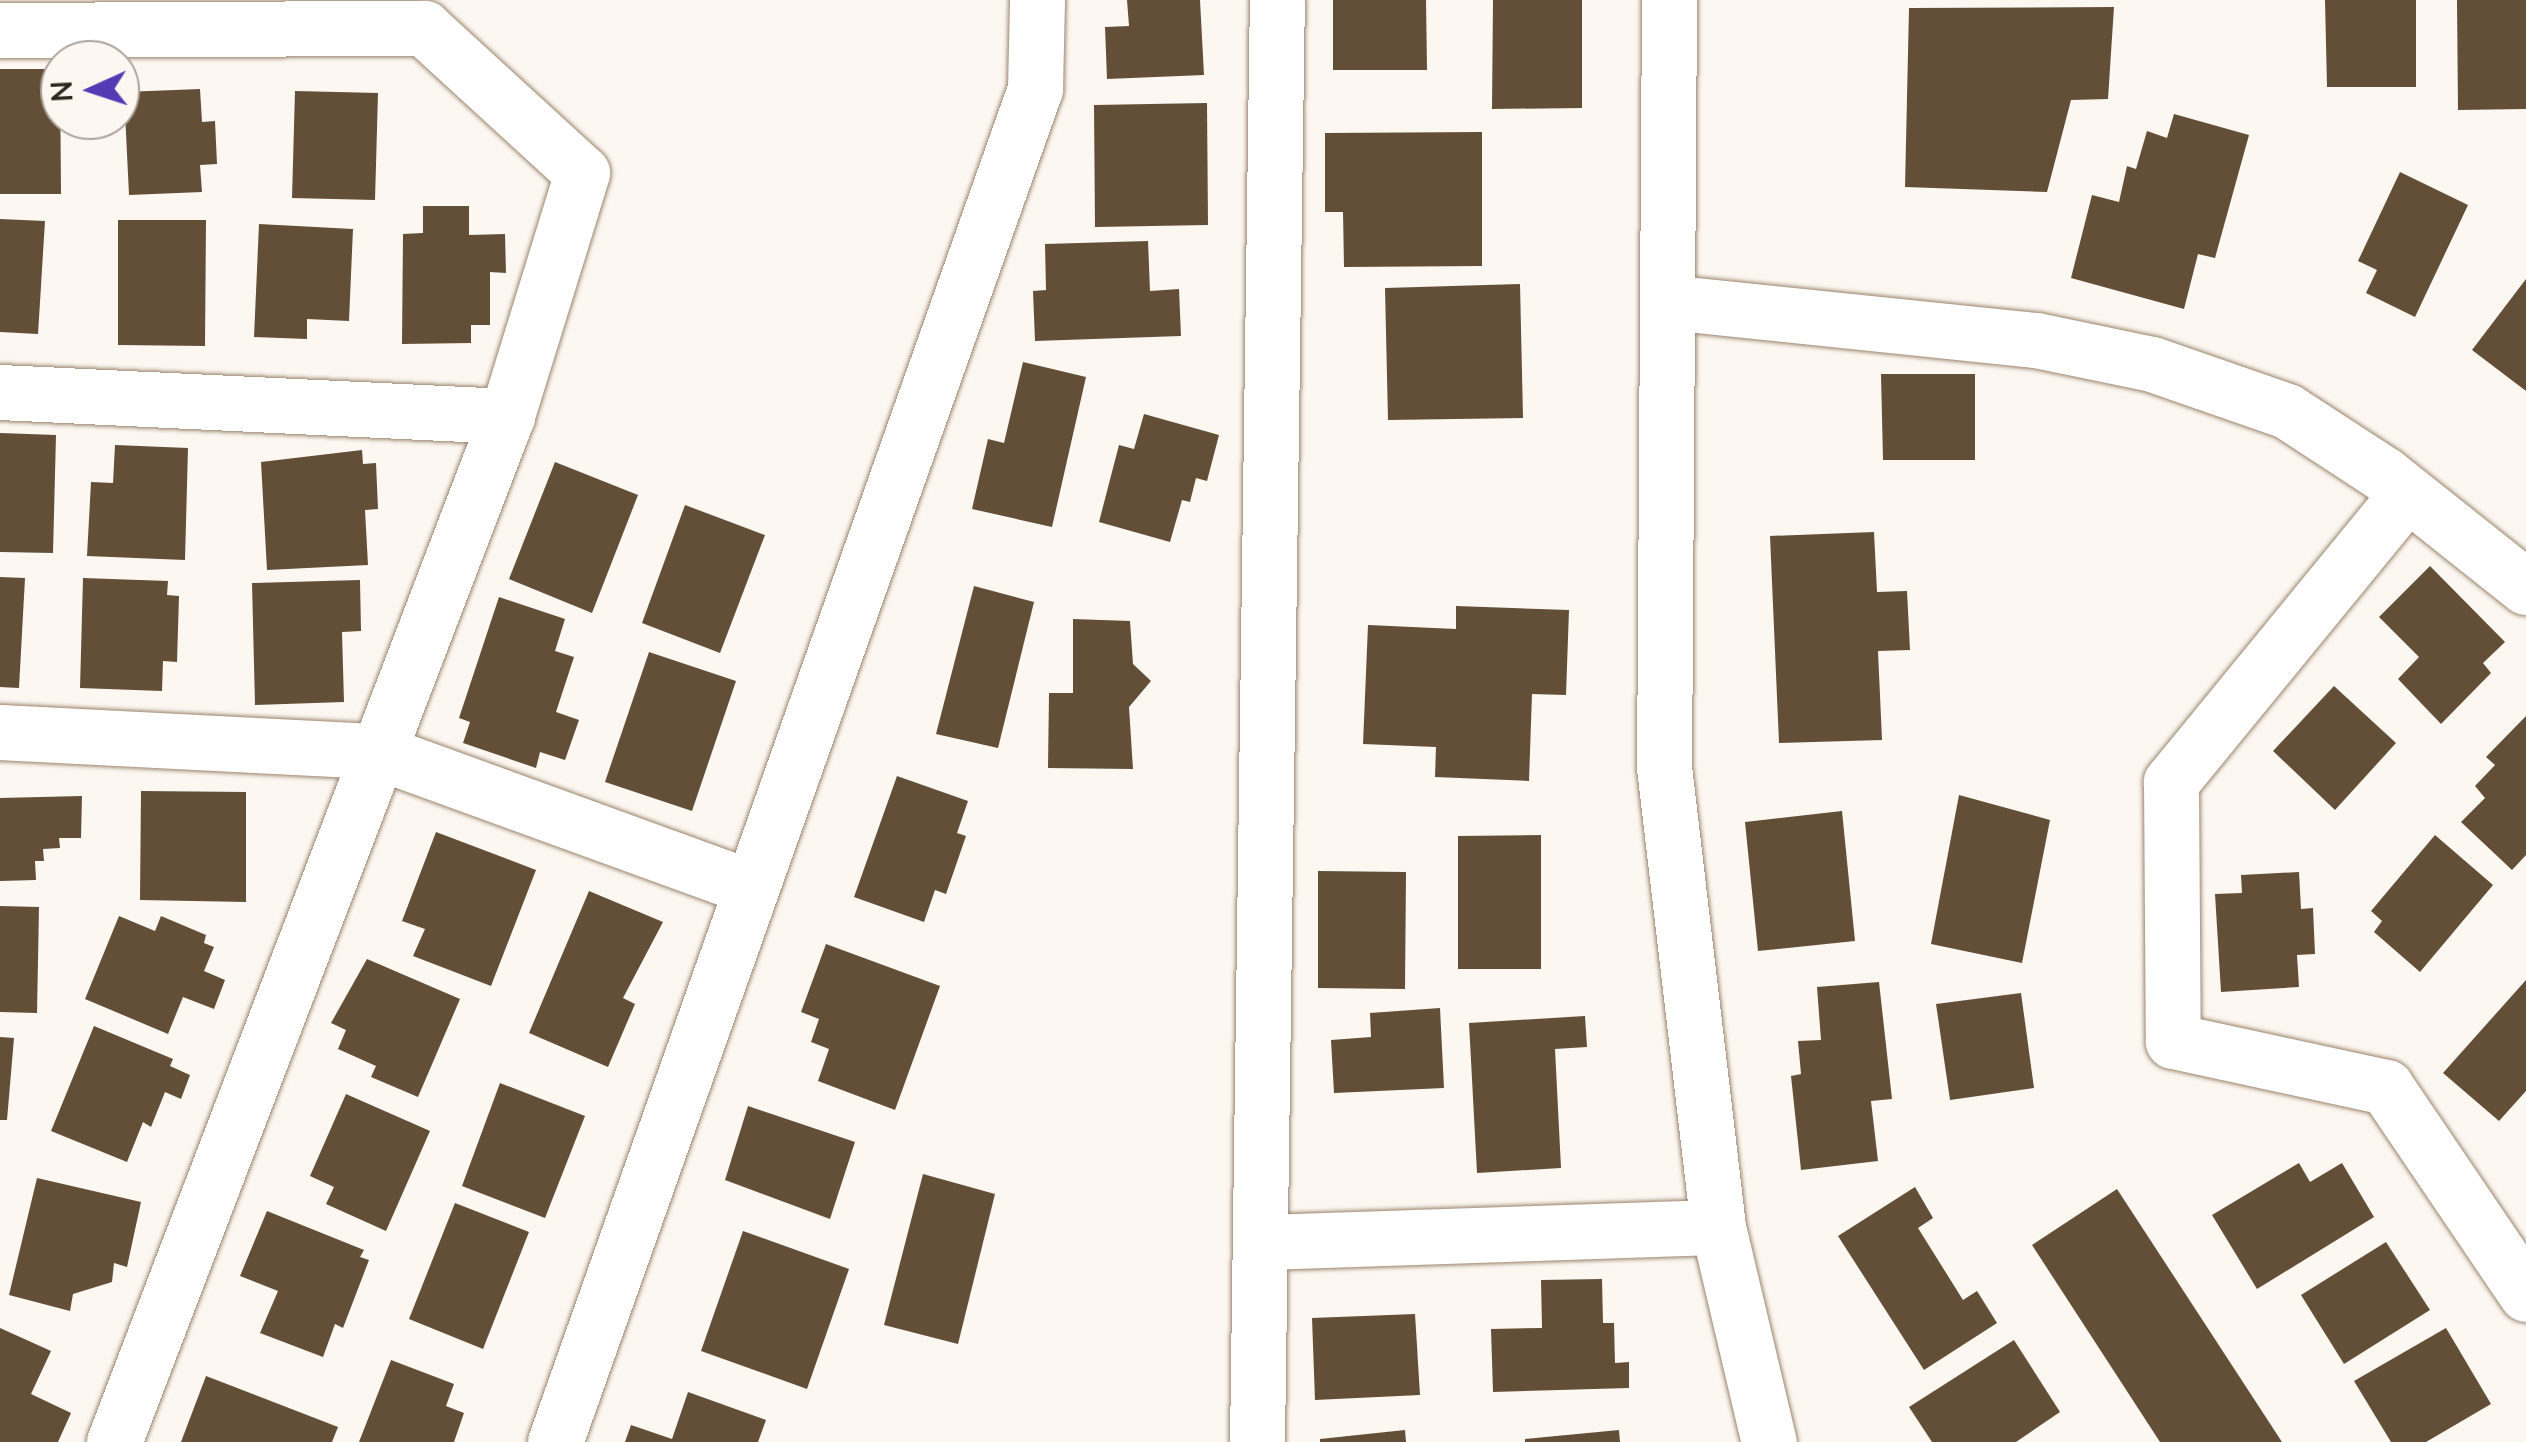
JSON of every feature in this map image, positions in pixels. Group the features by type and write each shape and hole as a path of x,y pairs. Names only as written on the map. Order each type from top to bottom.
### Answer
{"street":[{"path":"555,1442 1034,89 1037,0"},
{"path":"1257,1442 1278,0"},
{"path":"1669,0 1664,768 1718,1227 1769,1442"},
{"path":"0,30 424,28 582,173 507,416 114,1442"},
{"path":"1667,302 2036,340 2152,364 2287,412 2385,475 2405,496 2526,587"},
{"path":"0,392 507,416"},
{"path":"2405,496 2171,782 2173,1041 2386,1087 2526,1294"},
{"path":"0,732 376,751 750,888"},
{"path":"1262,1242 1718,1227"}],"building":[{"path":"1127,0 1200,0 1204,75 1107,79 1105,27 1129,26"},
{"path":"1333,0 1426,0 1427,70 1333,70"},
{"path":"1493,0 1582,0 1582,108 1492,109"},
{"path":"2325,0 2416,0 2416,87 2327,87"},
{"path":"2457,0 2526,0 2526,109 2458,110"},
{"path":"2114,7 2108,99 2071,100 2047,192 1905,187 1909,8"},
{"path":"0,69 40,69 40,140 61,140 61,194 0,194"},
{"path":"200,89 202,122 215,121 217,164 200,165 202,192 129,195 126,140 140,140 140,91"},
{"path":"295,91 378,93 375,200 292,198"},
{"path":"1207,103 1208,225 1095,227 1094,105"},
{"path":"2174,114 2249,135 2215,258 2198,254 2184,309 2071,278 2092,195 2119,202 2127,166 2136,169 2147,131 2167,138"},
{"path":"1482,132 1482,266 1344,267 1343,212 1325,212 1325,133"},
{"path":"2400,172 2468,205 2415,317 2366,293 2377,270 2358,261"},
{"path":"423,206 469,206 469,235 505,234 506,273 490,272 490,325 471,325 471,343 402,344 403,234 423,233"},
{"path":"0,219 45,221 38,334 0,332"},
{"path":"118,220 206,220 205,346 118,345"},
{"path":"259,224 353,229 349,321 307,319 307,339 254,337"},
{"path":"1148,241 1150,291 1179,289 1181,336 1035,341 1033,291 1046,290 1045,244"},
{"path":"2526,279 2526,391 2472,350"},
{"path":"1520,284 1523,418 1388,420 1385,288"},
{"path":"1023,362 1086,377 1052,527 972,509 988,439 1004,443"},
{"path":"1881,374 1975,374 1975,460 1883,460"},
{"path":"1144,414 1219,435 1207,481 1196,478 1190,502 1182,500 1170,542 1099,522 1119,445 1134,449"},
{"path":"0,433 56,435 53,553 0,552"},
{"path":"115,445 188,448 185,560 87,556 91,482 113,483"},
{"path":"362,450 363,464 376,463 378,509 365,510 368,565 267,570 261,462"},
{"path":"555,462 638,495 592,613 509,579"},
{"path":"685,505 765,535 720,653 642,623"},
{"path":"1874,532 1877,592 1907,591 1910,650 1878,651 1882,740 1779,743 1770,536"},
{"path":"2430,566 2505,642 2483,663 2491,673 2441,724 2398,679 2419,657 2379,617"},
{"path":"0,577 25,578 19,688 0,687"},
{"path":"83,578 168,581 167,595 179,596 177,662 163,661 162,691 80,688"},
{"path":"360,580 361,631 342,632 344,702 255,705 252,583"},
{"path":"974,586 1034,602 998,748 936,734"},
{"path":"499,597 565,619 555,651 574,657 556,712 579,720 565,760 540,752 536,768 463,743 470,722 459,718"},
{"path":"1456,606 1569,610 1566,695 1532,694 1529,781 1435,777 1436,747 1363,744 1368,625 1456,629"},
{"path":"1073,619 1130,621 1133,664 1151,681 1129,707 1133,769 1048,768 1049,693 1073,693"},
{"path":"649,652 736,681 692,811 605,782"},
{"path":"2334,686 2396,743 2335,810 2273,751"},
{"path":"2526,716 2526,855 2512,870 2461,822 2485,798 2475,786 2495,765 2486,757"},
{"path":"897,776 968,801 957,833 966,836 946,894 935,890 924,922 854,897"},
{"path":"141,791 246,792 246,902 140,900"},
{"path":"1959,795 2050,820 2022,963 1931,944"},
{"path":"82,796 81,838 59,838 60,848 43,849 44,861 35,861 36,880 0,881 0,798"},
{"path":"1842,811 1855,941 1758,951 1745,822"},
{"path":"436,832 536,870 491,986 413,956 425,929 402,921"},
{"path":"1541,835 1541,969 1458,969 1458,836"},
{"path":"2435,835 2493,885 2420,972 2374,932 2382,921 2371,911"},
{"path":"1318,871 1406,872 1405,989 1318,988"},
{"path":"2299,872 2301,909 2313,908 2315,954 2297,955 2299,987 2221,992 2215,894 2242,893 2241,875"},
{"path":"589,891 663,922 623,998 635,1004 608,1067 529,1033"},
{"path":"0,906 39,907 37,1013 0,1012"},
{"path":"119,916 155,931 161,916 206,935 204,943 214,947 204,971 225,980 214,1009 183,997 168,1034 85,999"},
{"path":"826,944 940,986 895,1110 818,1081 829,1049 811,1042 819,1019 801,1012"},
{"path":"367,959 460,999 418,1097 371,1077 376,1066 338,1049 346,1030 331,1023"},
{"path":"2526,980 2526,1091 2499,1121 2443,1073"},
{"path":"1879,982 1892,1099 1871,1101 1878,1161 1801,1170 1791,1076 1801,1074 1798,1041 1821,1040 1817,987"},
{"path":"2021,993 2034,1088 1950,1100 1936,1004"},
{"path":"1440,1008 1444,1088 1334,1093 1331,1040 1371,1037 1370,1013"},
{"path":"1585,1016 1587,1047 1555,1049 1561,1168 1477,1173 1469,1023"},
{"path":"94,1026 173,1059 170,1066 190,1075 181,1099 165,1092 151,1127 143,1122 127,1162 51,1131"},
{"path":"0,1037 14,1038 7,1120 0,1120"},
{"path":"500,1083 585,1116 545,1218 462,1186"},
{"path":"346,1094 430,1131 386,1231 326,1204 334,1187 310,1176"},
{"path":"748,1106 855,1142 830,1219 725,1180"},
{"path":"2299,1163 2310,1182 2342,1163 2374,1217 2257,1289 2212,1215"},
{"path":"923,1174 995,1194 958,1344 884,1325"},
{"path":"37,1178 141,1202 127,1267 114,1263 112,1282 73,1294 70,1311 9,1295"},
{"path":"1915,1187 1933,1218 1918,1228 1963,1300 1977,1291 1997,1323 1924,1370 1838,1236"},
{"path":"2117,1189 2282,1442 2160,1442 2032,1245"},
{"path":"455,1203 529,1232 483,1349 409,1319"},
{"path":"267,1211 364,1250 360,1257 369,1260 343,1328 335,1324 323,1357 260,1333 278,1291 240,1276"},
{"path":"743,1231 849,1269 807,1389 701,1351"},
{"path":"2386,1242 2430,1310 2344,1364 2301,1295"},
{"path":"1602,1279 1603,1323 1614,1323 1615,1363 1629,1362 1629,1388 1493,1392 1491,1329 1542,1328 1541,1280"},
{"path":"1415,1314 1420,1395 1315,1400 1312,1318"},
{"path":"0,1328 51,1351 31,1394 71,1413 58,1442 0,1442"},
{"path":"2446,1328 2491,1404 2426,1442 2391,1442 2354,1381"},
{"path":"2014,1340 2060,1412 2016,1442 1932,1442 1909,1407"},
{"path":"391,1360 454,1384 446,1406 464,1413 454,1442 359,1442"},
{"path":"206,1376 338,1427 332,1442 181,1442"},
{"path":"688,1392 766,1420 758,1442 625,1442 631,1425 672,1439"},
{"path":"1405,1430 1406,1442 1320,1442 1320,1439"},
{"path":"1619,1430 1620,1442 1525,1442 1525,1439"}]}
